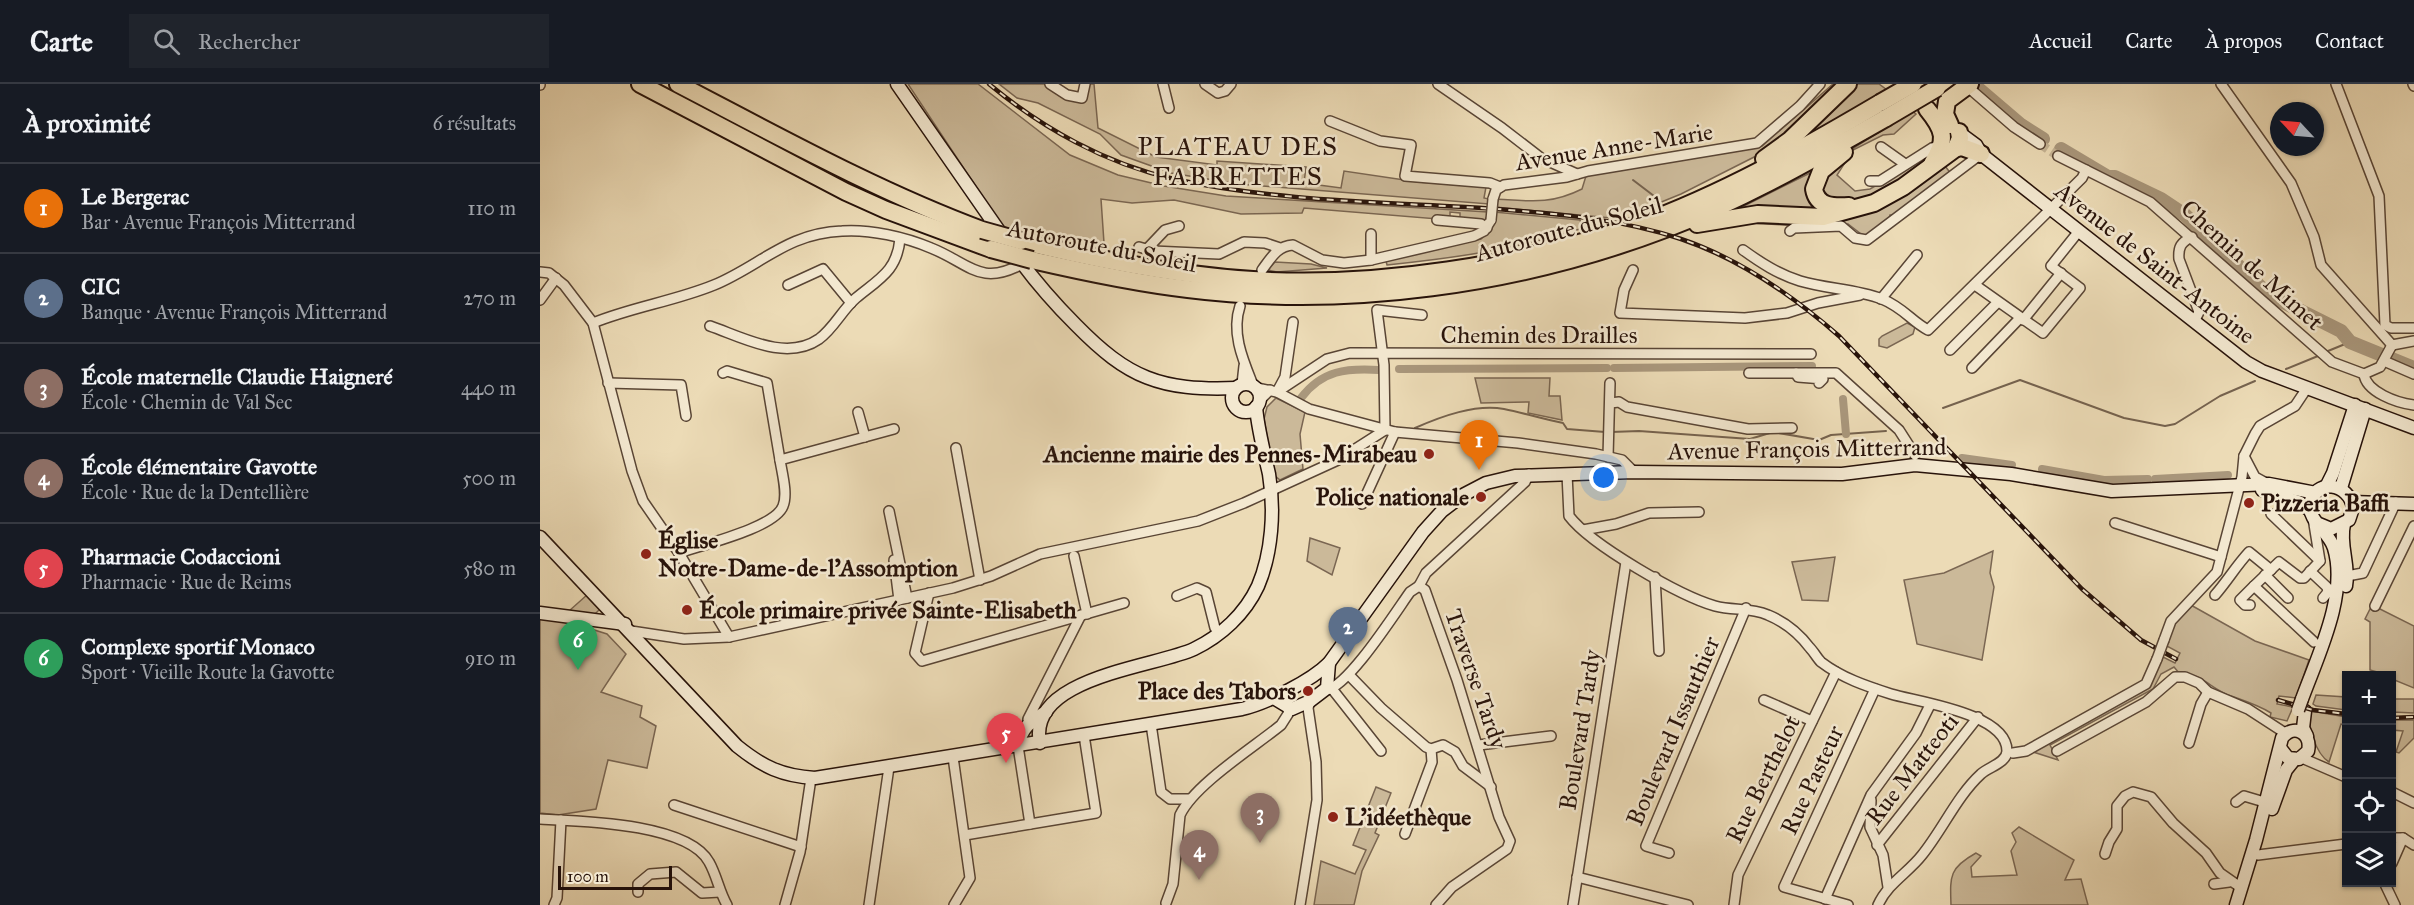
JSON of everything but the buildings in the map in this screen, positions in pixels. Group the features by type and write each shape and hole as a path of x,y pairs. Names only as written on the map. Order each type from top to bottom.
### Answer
{"highway":[{"name":"Autoroute du Soleil","path":"640,84 856,196 918,223 1027,262 1189,290 1254,294 1340,295 1423,288 1523,271 1645,236 1753,192 1885,114 1913,84"},
{"name":"Autoroute du Soleil","path":"678,84 905,200 982,230 1115,262 1191,274 1255,280 1321,280 1419,274 1498,262 1637,225 1885,114 1940,86"},
{"path":"1662,214 1778,151 1848,84"},
{"path":"1952,141 1945,114 1947,101 1969,86"},
{"path":"1927,109 1952,141 1981,153"},
{"path":"1864,206 1828,206 1818,200 1814,184 1821,171 1831,161 1885,114"},
{"path":"1645,236 1735,216 1823,217 1864,206 1895,192 1931,166 1952,141"}],"main road":[{"path":"897,84 1027,262 1038,285 1070,320 1119,364 1161,382 1250,395"},
{"path":"1897,84 1927,109"},
{"name":"Avenue de Saint-Antoine","path":"1981,153 2246,362 2307,388 2414,428"},
{"path":"1202,388 1217,393 1232,402 1235,407 1250,395"},
{"path":"1018,746 1021,732 1082,684 1126,668 1180,655 1223,631 1244,609 1258,586 1270,544 1271,491 1250,395"},
{"path":"2341,488 2360,407"},
{"path":"2314,517 2321,490 2333,473 2360,407"},
{"name":"Avenue François Mitterrand","path":"1328,683 1329,663 1423,532 1442,511 1463,495 1486,483 1529,474 1634,472 1842,474 1868,473 1916,465 2011,474 2112,492 2270,484 2321,490"},
{"path":"2244,486 2298,502 2331,529 2344,524"},
{"path":"2321,490 2341,488"},
{"path":"2242,905 2270,804 2282,738 2289,732 2303,705 2342,604 2347,576 2341,540 2344,524 2351,514 2352,502 2341,488"},
{"path":"2352,502 2414,504"},
{"path":"2308,741 2303,728 2303,705 2336,601 2339,579 2334,548 2326,532 2314,517"},
{"path":"540,537 749,756 785,776 811,778 889,768 1040,743 1249,707 1285,691 1328,683"},
{"path":"1163,658 1239,605 1264,565"},
{"path":"540,613 595,619 628,628"},
{"path":"595,619 615,614"},
{"path":"1204,643 1223,627 1218,621"},
{"path":"1272,697 1296,709 1310,702 1328,683"},
{"path":"1285,691 1287,706"},
{"path":"1034,724 1040,743"},
{"path":"2289,732 2300,731 2308,741"},
{"path":"2270,804 2286,770 2298,759 2308,741"},
{"path":"2281,749 2288,758 2298,759"},
{"path":"2236,905 2234,885 2255,854"}],"street":[{"path":"1050,84 1076,98 1082,98 1085,84"},
{"path":"1163,84 1170,108"},
{"path":"1205,84 1218,93 1225,91 1231,84"},
{"path":"1438,84 1502,128 1540,158 1577,174"},
{"name":"Avenue Anne-Marie","path":"1489,224 1493,199 1500,187 1756,143 1793,113 1820,84"},
{"path":"2221,84 2291,183 2314,237 2321,266 2388,353 2414,374"},
{"path":"2336,84 2379,196 2385,325 2391,328 2414,328"},
{"path":"1969,86 2014,127 2040,144"},
{"path":"1330,121 1380,141 1411,145 1405,176 1490,183 1500,187"},
{"path":"1870,181 1880,181 1932,148 1952,141"},
{"path":"1881,147 1905,164"},
{"path":"1790,231 1794,228 1841,226 1855,238 1867,240 1981,153"},
{"name":"Chemin de Mimet","path":"2058,156 2150,202 2332,362 2364,374 2365,382 2374,389 2394,399 2414,405"},
{"path":"1743,250 1785,275 1881,299 1904,310 1920,326 1928,330 2082,178 2086,170"},
{"path":"1437,220 1489,224"},
{"path":"1262,270 1280,249 1293,245 1332,263 1371,260 1479,234 1489,224"},
{"path":"1179,226 1165,230 1142,249 1219,254 1244,242 1265,243 1280,249"},
{"path":"593,323 643,305 716,284 788,243 820,233 845,230 900,239 931,248 977,273 1005,274 1027,262"},
{"path":"1975,285 1997,303 2043,333 2080,288 2050,266 2079,231"},
{"path":"1371,234 1371,260"},
{"path":"2192,237 2181,243 2178,250 2179,259 2199,312 2194,322"},
{"path":"710,326 780,348 801,347 819,339 851,303 892,269 899,253 900,239"},
{"path":"1881,299 1917,255"},
{"path":"788,285 824,269 851,303"},
{"path":"1633,270 1624,290 1620,313 1745,318 1787,313 1818,303 1862,294"},
{"path":"540,272 556,278 593,323 643,501 679,553 729,637"},
{"path":"1972,368 2021,319 2061,273"},
{"path":"540,300 556,278"},
{"path":"1950,350 1997,303"},
{"path":"1240,306 1236,317 1236,332 1250,395 1273,391 1309,409 1390,431 1518,443 1608,457 1622,460 1634,472"},
{"path":"1362,504 1390,431 1377,310 1422,315"},
{"path":"1273,391 1285,377 1293,322"},
{"path":"2364,374 2374,371 2388,353 2414,341"},
{"name":"Chemin des Drailles","path":"1273,391 1327,359 1342,354 1508,356 1811,354"},
{"path":"679,553 762,525 776,516 783,507 780,460 767,383 727,371 723,373"},
{"path":"1749,373 1820,371 1836,373 1899,430 1915,455"},
{"path":"1798,372 1798,377 1823,379 1819,382"},
{"path":"608,383 681,385 686,416"},
{"path":"1608,457 1610,383"},
{"path":"1878,905 1888,887 1924,853 1982,772 2009,756 2026,751 2146,684 2171,621 2216,576 2244,486 2244,456 2257,430 2295,406 2307,388"},
{"path":"1610,404 1619,402 1627,407 1748,429 1792,428"},
{"path":"858,412 865,437"},
{"path":"780,460 894,429"},
{"path":"628,628 684,639 729,637 927,594 980,580 1040,554 1198,520 1271,491 1338,460 1390,431"},
{"path":"956,448 980,580"},
{"path":"2244,456 2255,477 2270,484"},
{"path":"1381,751 1328,683 1349,675 1410,592 1419,586 1426,573 1525,482 1529,474"},
{"path":"1567,474 1569,516 1583,530 1626,562 1716,607 1746,608 1789,625 1819,660 1857,683 1978,717 2002,739 2009,756"},
{"path":"2347,576 2363,573 2396,502"},
{"path":"1583,530 1616,524 1649,513 1699,512"},
{"path":"2271,514 2320,561"},
{"path":"888,515 903,599"},
{"path":"2314,517 2320,561"},
{"path":"2115,523 2222,557"},
{"path":"2375,606 2414,526"},
{"path":"2215,594 2229,579 2232,570 2249,552 2254,554 2288,598"},
{"path":"2238,571 2254,554"},
{"path":"1034,724 1028,719 1084,615 1074,556"},
{"path":"2250,605 2245,605 2240,600 2279,562 2284,563 2300,578 2304,578 2320,561"},
{"name":"Boulevard Tardy","path":"1572,905 1626,562"},
{"path":"2310,571 2327,587 2328,592 2323,598"},
{"path":"1655,577 1659,651"},
{"name":"Traverse Tardy","path":"1419,586 1425,590 1429,601 1479,745 1499,817 1510,841 1509,846 1452,887 1436,905"},
{"path":"2254,586 2314,642"},
{"path":"1178,596 1202,589 1206,592 1218,621"},
{"path":"927,594 915,653 922,661 1124,603"},
{"path":"914,639 927,594"},
{"name":"Boulevard Issauthier","path":"1669,854 1646,846 1746,608"},
{"name":"Rue Berthelot","path":"1734,905 1738,875 1836,672"},
{"path":"1349,675 1381,708 1431,749 1432,762 1405,834"},
{"path":"2057,752 2146,702 2175,677 2185,677 2199,683 2208,692 2248,709 2289,732"},
{"name":"Rue Pasteur","path":"1825,899 1784,887 1875,689"},
{"path":"2189,743 2201,704 2208,692"},
{"path":"1764,700 1812,721"},
{"path":"1300,905 1317,800 1316,762 1308,708 1310,702"},
{"path":"1848,905 1825,899 1871,795 1916,733 1930,705"},
{"path":"1166,904 1173,884 1180,816 1190,799 1281,725 1288,714 1287,706"},
{"name":"Rue Matteoti","path":"1877,845 1978,717"},
{"path":"1151,723 1161,792 1170,798 1190,799"},
{"path":"965,835 1096,813 1084,735"},
{"path":"1479,745 1551,735"},
{"path":"2308,741 2322,766"},
{"path":"1431,749 1443,745 1455,752 1462,766 1491,787"},
{"path":"1018,746 1030,824"},
{"path":"953,757 970,878 954,905"},
{"path":"2298,759 2342,775"},
{"path":"869,905 889,768"},
{"path":"785,905 801,847 811,778"},
{"path":"2105,854 2109,842 2118,829 2117,806 2129,794 2139,792 2151,797 2172,823 2206,853 2234,885"},
{"path":"2396,793 2414,796"},
{"path":"2396,794 2414,803"},
{"path":"1871,795 1870,827 1883,855 1888,887"},
{"path":"2236,802 2244,796 2270,804"},
{"path":"674,805 801,847"},
{"path":"540,819 652,830 673,835 688,843 709,862 727,905"},
{"path":"554,905 557,898 561,820"},
{"path":"2396,838 2403,838 2414,845"},
{"path":"2396,853 2403,838"},
{"path":"2255,854 2342,844"},
{"path":"638,892 638,885 650,874 676,872 702,893 720,892"},
{"path":"1577,877 1688,905"},
{"path":"2214,885 2234,885"},
{"path":"2386,887 2395,905"}],"shaded area":[{"path":"908,84 978,84 1070,155 1118,175 1164,186 1226,196 1488,212 1487,220 1460,218 1460,213 1450,212 1450,220 1304,208 1302,213 1241,214 1174,200 1132,203 1101,199 1104,243 1018,232 1002,226"},
{"path":"999,84 1045,84 1072,100 1087,84 1094,84 1098,128 1156,157 1217,165 1217,161 1306,167 1304,183 1341,188 1344,171 1418,182 1486,187 1484,198 1489,199 1489,204 1238,184 1171,173 1121,155 1100,134 1038,103 1017,98"},
{"path":"1833,84 1842,84 1766,151 1681,194 1654,205 1611,218 1495,207 1495,199 1540,201 1560,198 1582,189 1586,176 1762,146"},
{"path":"1852,84 1879,84 1887,90 1789,147"},
{"path":"1912,111 1916,114 1894,134 1883,135 1853,150 1837,175 1855,191 1870,189 1934,153 1895,184 1872,197 1849,202 1821,196 1819,180 1852,149"},
{"path":"1945,166 1952,175 1898,215 1890,215 1889,221 1865,237 1848,224 1804,226 1751,223 1692,231 1727,221 1808,222"},
{"path":"1815,171 1819,209 1738,209 1812,172"},
{"path":"1494,212 1580,220 1583,228 1535,242 1486,252 1387,265 1386,261 1481,239 1491,229"},
{"path":"1275,262 1311,264 1327,268 1277,272 1268,270"},
{"path":"1907,323 1915,327 1913,334 1887,348 1879,346 1879,339 1882,336"},
{"path":"1475,378 1550,378 1549,396 1560,396 1562,420 1528,413 1529,402 1481,403"},
{"path":"1276,398 1305,412 1300,434 1303,469 1280,480 1274,475 1264,419 1267,407"},
{"path":"1310,538 1340,548 1332,575 1307,561"},
{"path":"1993,551 1990,573 1994,587 1982,660 1917,644 1904,580 1944,573"},
{"path":"1835,557 1828,601 1802,600 1792,562"},
{"path":"588,594 600,609 593,616 569,611"},
{"path":"2189,604 2255,641 2309,660 2296,698 2279,696 2277,704 2293,707 2287,721 2270,717 2271,713 2266,710 2224,693 2195,676 2179,673 2174,667 2161,674 2153,689 2050,745 2058,760 2030,751 2148,685 2159,655 2175,663 2180,653 2163,644 2172,623"},
{"path":"2372,605 2414,626 2414,688 2396,681 2396,671 2370,670 2370,622 2365,619"},
{"path":"540,619 569,622 607,634 626,654 601,692 642,706 640,717 656,726 647,768 608,760 596,809 558,815 540,813"},
{"path":"2316,695 2342,697 2342,709 2313,704"},
{"path":"2396,699 2414,699 2414,713 2396,712"},
{"path":"2311,711 2342,716 2342,724 2329,762 2316,746 2311,731"},
{"path":"2396,720 2414,720 2414,738 2399,753 2396,752 2403,731 2396,730"},
{"path":"1376,787 1391,793 1375,833 1379,835 1362,871 1354,905 1314,905 1321,861 1355,874 1366,850 1353,845"},
{"path":"2019,827 2074,860 2065,880 2081,879 2088,905 1951,905 1953,874 1961,863 1976,853 1981,856 1971,867 1972,877 2017,875 2011,851 2016,842 2012,833"}],"waterway":[{"path":"1974,85 2021,125 2043,139"},
{"path":"2061,149 2108,177 2115,177 2161,199 2185,215 2269,295 2341,331 2350,342 2414,368"},
{"path":"1633,180 1654,196 1657,203"},
{"path":"2328,351 2350,342"},
{"path":"2286,369 2318,356"},
{"path":"1614,368 1812,366"},
{"path":"1399,369 1607,368"},
{"path":"1301,398 1326,376 1346,371 1379,370"},
{"path":"1943,408 2020,380 2124,418 2165,426 2175,424 2220,396 2255,381"},
{"path":"1843,399 1846,434"},
{"path":"1415,428 1459,412 1493,408 1563,423 1567,429 1605,432"},
{"path":"1611,432 1639,431 1750,439 1773,432 1819,440 1831,435 1886,431"},
{"path":"1962,458 2012,465"},
{"path":"2042,469 2104,480 2148,479"},
{"path":"2155,479 2228,475"}],"tunnel":[{"path":"2040,144 2058,156"}],"railway":[{"path":"989,84 1031,115 1076,142 1124,164 1174,179 1213,187 1294,197 1497,209 1590,218 1658,232 1703,247 1724,257 1803,306 1839,336 2082,589 2141,640 2176,659"},
{"path":"2278,700 2313,710 2342,714"},
{"path":"2396,718 2414,717"}],"place":[{"name":"Ancienne mairie des Pennes-Mirabeau","path":"1429,454"},
{"name":"Le Bergerac","path":"1479,470"},
{"name":"Police nationale","path":"1481,497"},
{"name":"Pizzeria Baffi","path":"2249,503"},
{"name":"Église Notre-Dame-de-l'Assomption","path":"646,554"},
{"name":"École primaire privée Sainte-Elisabeth","path":"687,610"},
{"name":"CIC","path":"1348,657"},
{"name":"Complexe sportif Monaco","path":"578,670"},
{"name":"Place des Tabors","path":"1308,691"},
{"name":"Pharmacie Codaccioni","path":"1006,763"},
{"name":"L'idéethèque","path":"1333,817"},
{"name":"École maternelle Claudie Haigneré","path":"1260,843"},
{"name":"École élémentaire Gavotte","path":"1199,880"}],"district":[{"name":"PLATEAU DES FABRETTES","path":"1238,160"}]}
